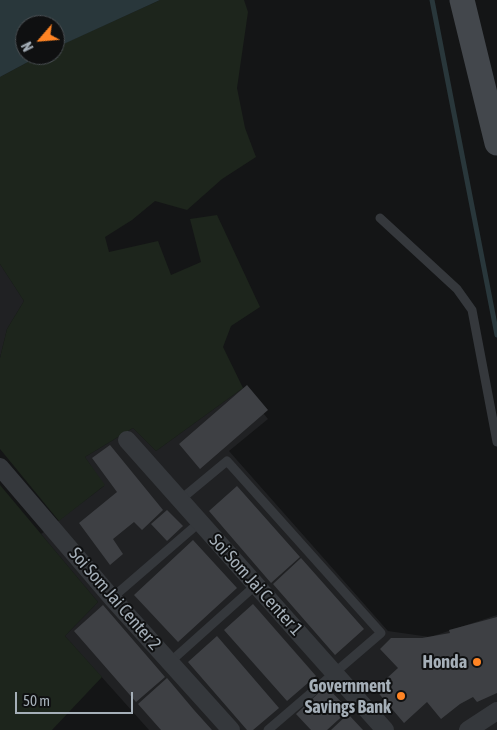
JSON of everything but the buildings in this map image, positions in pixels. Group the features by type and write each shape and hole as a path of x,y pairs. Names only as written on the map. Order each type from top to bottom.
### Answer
{"main road":[{"path":"462,0 497,143"}],"street":[{"name":"Soi Som Jai Center 1","path":"127,440 385,730"},
{"name":"Soi Som Jai Center 2","path":"0,467 112,598 231,730"},
{"path":"469,730 497,711"},
{"path":"469,730 497,718"}],"lane":[{"path":"380,218 457,289 472,310 497,442"},
{"path":"180,500 228,461 381,633 268,730"},
{"path":"112,598 200,522"},
{"path":"170,662 256,586"}],"shaded area":[{"path":"0,0 160,0 65,43 65,15 15,15 15,65 22,65 0,77"},
{"path":"160,0 244,0 248,12 237,88 245,128 256,157 222,179 187,210 155,201 132,220 105,237 109,252 158,241 171,275 201,262 190,219 217,215 260,307 231,326 223,347 243,388 156,451 133,428 85,457 105,485 59,521 0,449 0,358 7,329 24,301 0,264 0,77 22,65 65,65 65,43"},
{"path":"0,264 24,301 7,329 0,358"},
{"path":"243,388 268,419 229,451 388,631 430,637 497,615 497,730 149,730 65,636 98,602 41,534 104,486 85,457 133,428 156,451"},
{"path":"0,485 98,602 65,636 102,677 52,730 0,730"}],"waterway":[{"path":"432,0 497,335"}],"place":[{"name":"Honda","path":"477,662"},
{"name":"Government Savings Bank","path":"401,696"}]}
